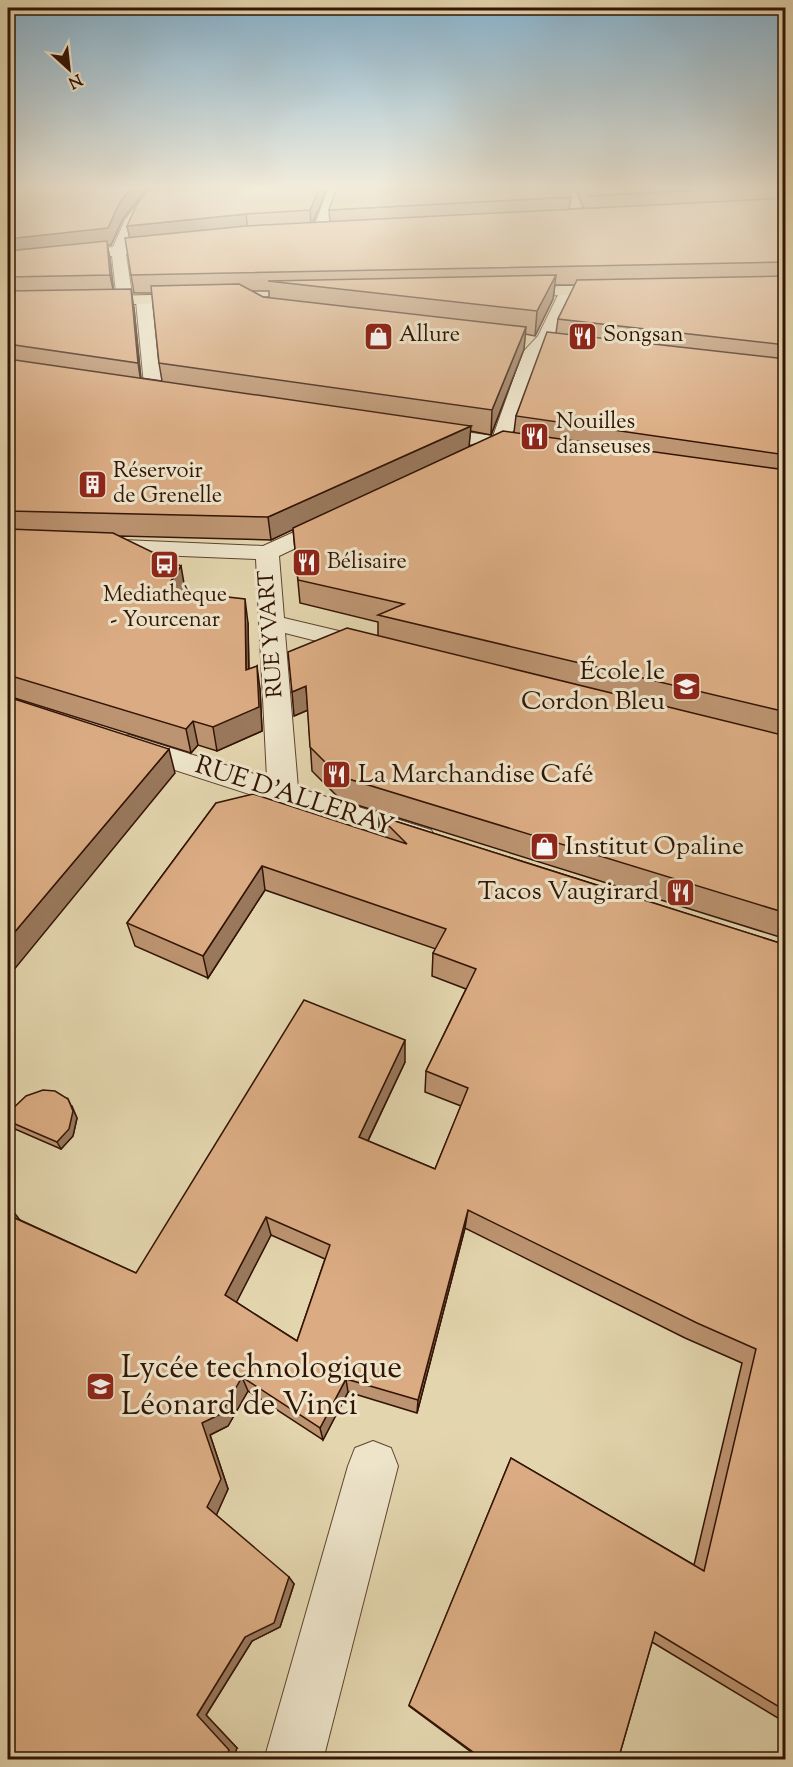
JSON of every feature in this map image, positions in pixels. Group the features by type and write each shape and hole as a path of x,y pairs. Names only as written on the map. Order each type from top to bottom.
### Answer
{"main road":[{"path":"498,293 635,290"},
{"path":"8,303 218,298"}],"street":[{"path":"121,269 125,301"},
{"path":"462,461 500,443 532,352 531,343 568,291"},
{"path":"144,301 153,384 151,391"},
{"path":"531,343 562,348"},
{"path":"129,388 175,395"},
{"path":"410,430 544,450"},
{"path":"267,553 348,515"},
{"name":"RUE YVART","path":"8,542 267,553 283,793"},
{"path":"272,622 391,652"},
{"name":"RUE D'ALLERAY","path":"107,738 451,848"},
{"path":"292,1760 373,1466"}],"building":[{"path":"8,269 110,269 110,275 8,277"},
{"path":"130,269 410,269 131,275"},
{"path":"556,275 537,311 268,281"},
{"path":"786,276 786,345 558,319 577,280"},
{"path":"239,284 263,297 526,327 492,410 159,363 151,286"},
{"path":"131,289 138,363 8,344 8,291"},
{"path":"547,332 786,359 786,455 516,416"},
{"path":"8,359 471,426 268,517 8,511"},
{"path":"503,431 786,470 786,712 378,615 404,604 298,580 293,528"},
{"path":"8,529 113,533 181,566 165,590 245,599 246,670 257,666 259,707 213,727 193,721 186,729 8,675"},
{"path":"347,628 786,736 786,913 339,776 310,747 306,686 292,692 288,652"},
{"path":"8,697 169,749 8,940"},
{"path":"253,794 407,844 379,816 786,945 786,1711 655,1632 618,1760 484,1760 409,1705 511,1458 704,1571 756,1349 697,1323 468,1210 418,1400 346,1379 320,1428 242,1377 221,1414 202,1423 221,1479 207,1507 289,1577 274,1623 245,1637 197,1715 229,1750 225,1760 8,1760 8,1215 136,1273 304,1000 405,1040 359,1137 435,1169 468,1088 426,1071 476,969 433,953 446,929 262,866 203,956 127,923 216,803","holes":["266,1217 330,1245 297,1341 225,1295"]},
{"path":"43,1090 55,1091 68,1099 73,1111 69,1129 57,1142 8,1121 8,1113 26,1096"}],"place":[{"name":"Allure","path":"378,336"},
{"name":"Songsan","path":"582,336"},
{"name":"Nouilles danseuses","path":"535,436"},
{"name":"Réservoir de Grenelle","path":"92,485"},
{"name":"Bélisaire","path":"306,563"},
{"name":"Mediathèque - Yourcenar","path":"165,564"},
{"name":"École le Cordon Bleu","path":"686,687"},
{"name":"La Marchandise Café","path":"337,775"},
{"name":"Institut Opaline","path":"544,847"},
{"name":"Tacos Vaugirard","path":"680,892"},
{"name":"Lycée technologique Léonard de Vinci","path":"100,1387"}]}
